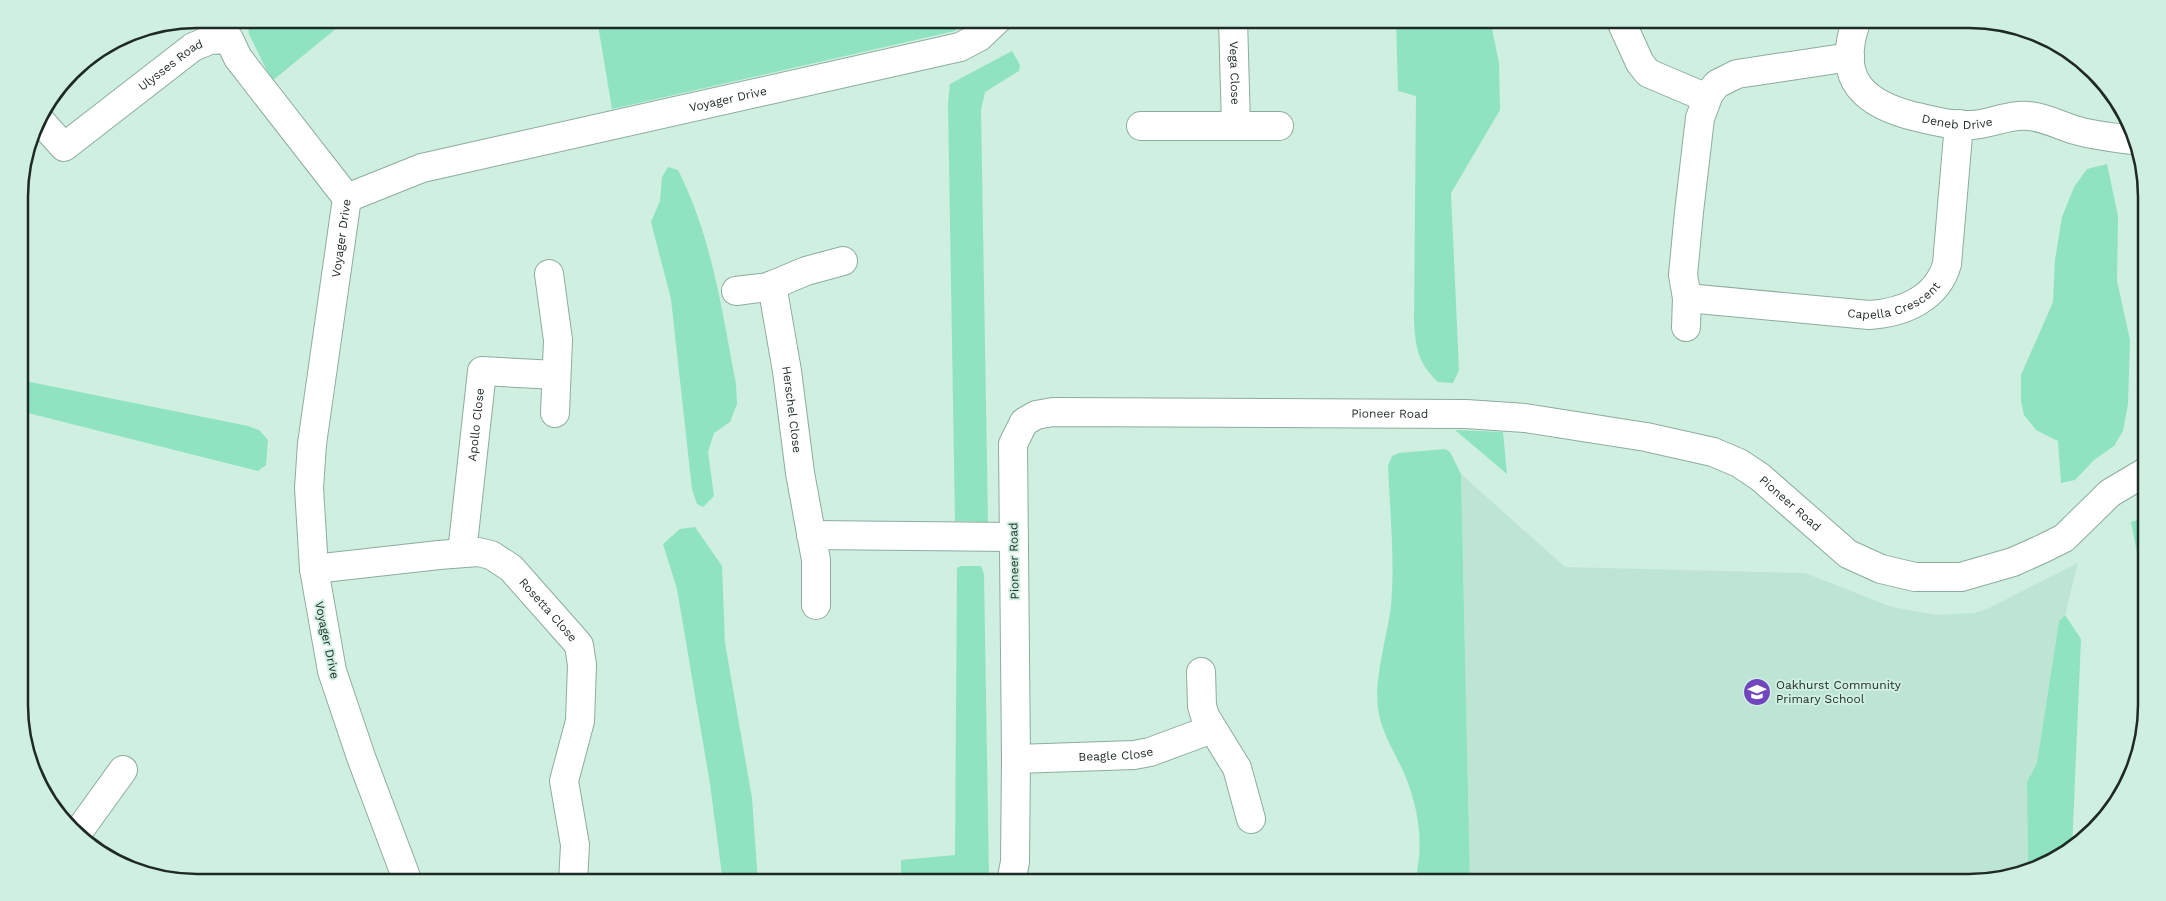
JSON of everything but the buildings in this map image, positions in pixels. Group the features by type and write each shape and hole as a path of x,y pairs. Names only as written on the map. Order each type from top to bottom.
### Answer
{"street":[{"name":"Voyager Drive","path":"405,874 361,757 332,671 314,569 310,488 312,444 347,198 422,168 960,47 980,37 989,28"},
{"name":"Vega Close","path":"1233,28 1236,126"},
{"path":"1624,28 1644,69 1655,76 1707,98"},
{"name":"Deneb Drive","path":"1855,28 1850,57 1857,84 1870,99 1916,117 1938,122 1959,124 1985,123 2029,116 2088,133 2128,139"},
{"name":"Ulysses Road","path":"44,124 64,147 193,47 210,40 227,29 238,58 347,198"},
{"path":"1686,327 1687,298 1683,275 1699,129 1707,98 1717,84 1737,74 1850,57"},
{"name":"Capella Crescent","path":"1687,298 1869,315 1896,311 1922,299 1939,282 1946,264 1959,124"},
{"path":"1141,126 1279,126"},
{"path":"736,291 754,290 772,285 806,271 843,261"},
{"path":"549,274 558,340 555,413"},
{"name":"Herschel Close","path":"772,285 787,371 800,474 812,535 817,575 816,605"},
{"name":"Apollo Close","path":"462,553 482,371 556,375"},
{"name":"Pioneer Road","path":"1013,874 1015,862 1016,759 1012,444 1024,422 1036,416 1052,412 1466,414 1512,416 1646,437 1713,452 1740,463 1760,477 1848,554 1881,569 1915,577 1961,577 2013,562 2064,538 2080,525 2110,494 2138,477"},
{"path":"812,535 1013,537"},
{"name":"Rosetta Close","path":"314,569 478,552 500,560 512,568 578,645 582,665 580,721 564,781 575,845 573,874"},
{"path":"1202,672 1202,706 1212,729 1237,768 1251,819"},
{"name":"Beagle Close","path":"1016,759 1150,752 1212,729"},
{"path":"81,828 123,770"}],"shaded area":[{"name":"Oakhurst Community Primary School","path":"1461,474 1565,567 1805,573 1892,607 1937,615 1974,613 1987,609 2078,563 2065,615 2059,621 2037,763 2027,782 2028,863 2013,868 1980,873 1470,873"}],"green space":[{"path":"248,28 337,28 272,81 249,34"},
{"path":"598,28 958,28 955,31 612,109"},
{"path":"1396,28 1492,28 1499,63 1500,110 1451,193 1459,370 1453,383 1438,382 1431,375 1422,362 1416,341 1414,323 1416,96 1398,91"},
{"path":"1012,51 1020,65 1019,71 985,92 981,110 988,522 955,521 948,103 950,84"},
{"path":"2107,164 2118,216 2117,281 2130,340 2128,404 2123,431 2114,446 2094,460 2075,480 2061,483 2058,441 2036,430 2024,415 2021,401 2021,375 2053,302 2055,260 2062,217 2074,187 2087,169"},
{"path":"668,167 678,170 690,195 708,248 736,384 737,404 730,422 714,433 708,452 714,496 703,507 697,504 692,489 671,299 651,222 660,201 662,177"},
{"path":"28,382 248,426 259,430 268,440 266,465 258,471 28,413"},
{"path":"1455,430 1503,432 1507,474"},
{"path":"1445,449 1450,452 1461,474 1470,873 1417,873 1419,828 1414,801 1405,775 1382,726 1378,708 1379,671 1391,607 1392,589 1388,466 1392,456 1399,453"},
{"path":"2138,520 2138,553 2137,553 2131,522"},
{"path":"695,527 722,566 725,643 752,798 757,874 722,874 710,784 677,589 663,544 680,529"},
{"path":"961,566 981,566 984,574 989,874 901,874 901,860 955,855 957,568"},
{"path":"2065,615 2081,639 2072,839 2054,851 2028,863 2027,782 2037,763 2059,621"}],"place":[{"name":"Oakhurst Community Primary School","path":"1757,692"}]}
